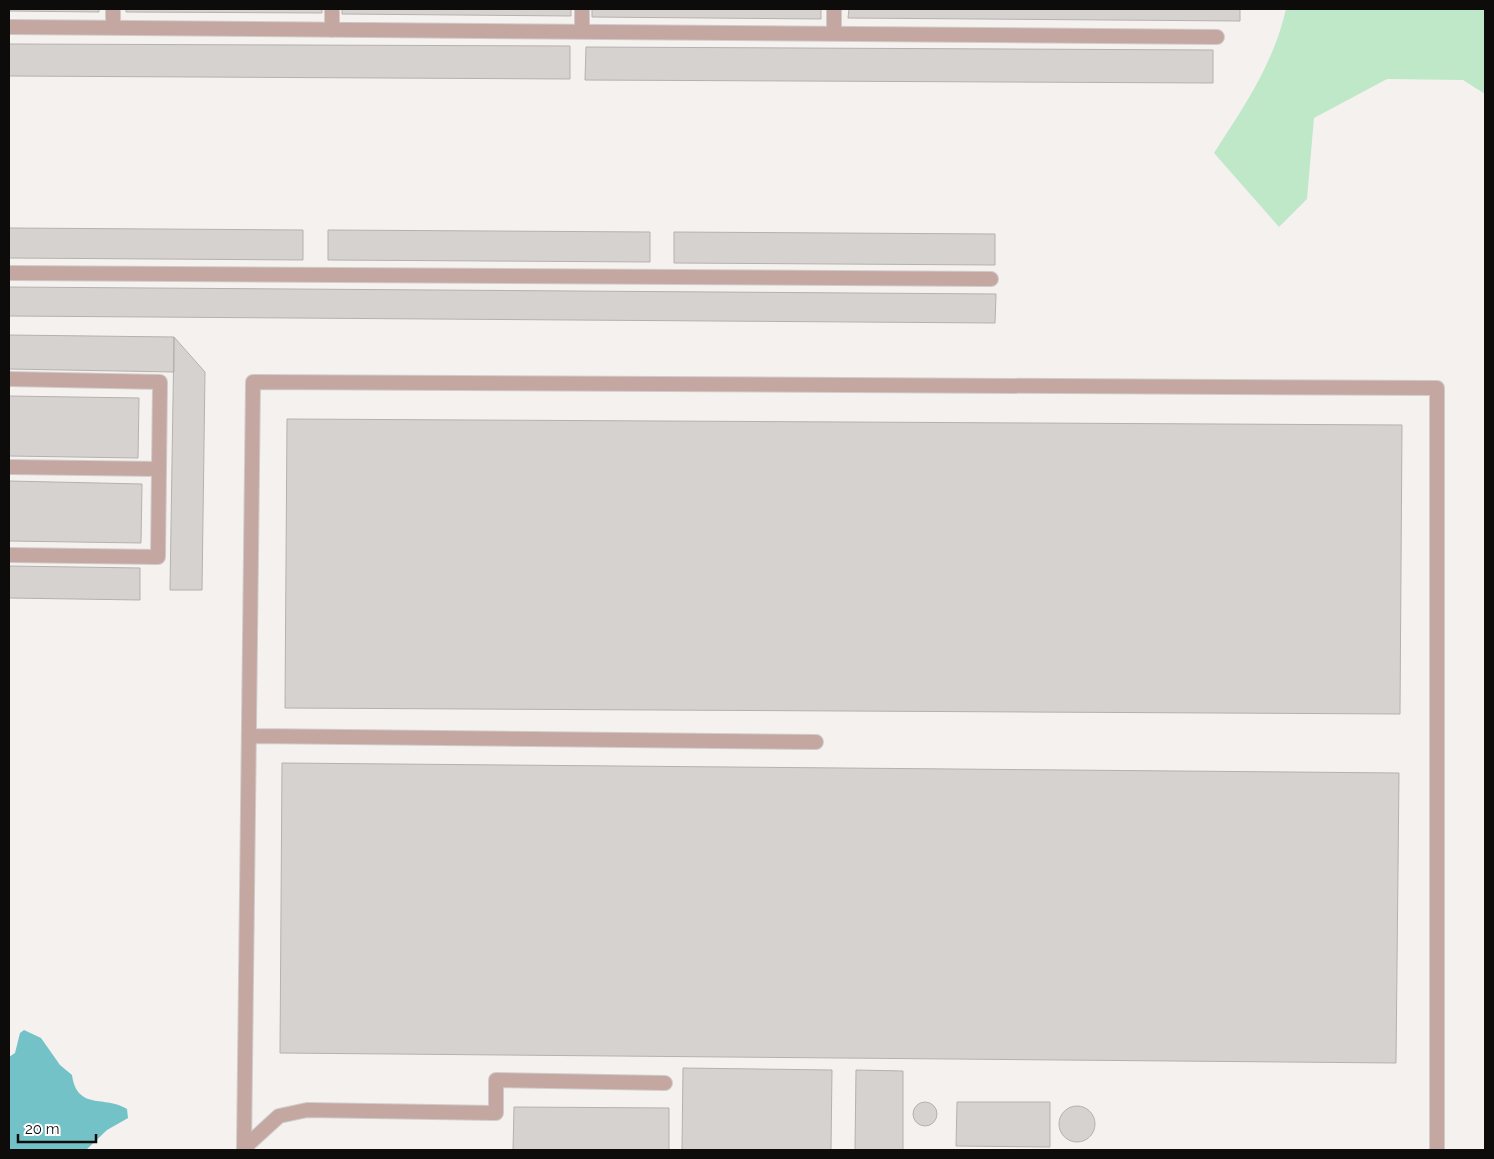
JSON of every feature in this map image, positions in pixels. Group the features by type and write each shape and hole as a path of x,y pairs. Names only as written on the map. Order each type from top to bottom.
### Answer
{"lane":[{"path":"113,9 113,28"},
{"path":"332,9 332,30"},
{"path":"582,9 582,32"},
{"path":"834,9 834,34"},
{"path":"9,28 1217,38"},
{"path":"9,273 991,279"},
{"path":"9,379 160,382 158,557 9,554"},
{"path":"244,1149 252,382 1437,388 1437,1150"},
{"path":"9,467 159,469"},
{"path":"249,736 816,742"},
{"path":"244,1149 279,1116 306,1110 496,1113 496,1080 665,1083"}],"green space":[{"path":"1286,9 1485,9 1485,94 1463,80 1387,79 1314,118 1307,199 1279,227 1214,153 1266,67"}],"water":[{"path":"24,1030 41,1038 60,1065 72,1075 75,1086 80,1094 86,1098 119,1105 127,1109 128,1118 107,1130 86,1150 9,1150 9,1057 15,1053 20,1033"}],"building":[{"path":"9,9 99,9 99,12 9,11"},
{"path":"126,9 322,9 322,13 126,12"},
{"path":"342,9 571,9 571,16 342,14"},
{"path":"592,9 821,9 821,19 592,17"},
{"path":"849,9 1240,9 1240,21 848,18"},
{"path":"9,44 570,46 570,79 9,76"},
{"path":"586,47 1213,50 1213,83 585,80"},
{"path":"9,228 303,230 303,260 9,258"},
{"path":"328,230 650,232 650,262 328,260"},
{"path":"674,232 995,234 995,265 674,263"},
{"path":"9,287 996,294 995,323 9,316"},
{"path":"9,335 174,337 174,372 9,369"},
{"path":"174,337 205,372 202,590 170,590"},
{"path":"9,396 139,398 138,458 9,456"},
{"path":"287,419 1402,425 1400,714 285,708"},
{"path":"9,481 142,484 141,543 9,541"},
{"path":"9,566 140,568 140,600 9,598"},
{"path":"282,763 1399,773 1396,1063 280,1053"},
{"path":"683,1068 832,1070 831,1150 682,1150"},
{"path":"856,1070 903,1071 903,1150 855,1150"},
{"path":"925,1102 934,1105 937,1114 934,1123 925,1126 916,1123 913,1114 916,1105"},
{"path":"957,1102 1050,1102 1050,1147 956,1146"},
{"path":"1077,1106 1084,1107 1090,1111 1094,1117 1094,1131 1090,1137 1084,1141 1077,1142 1070,1141 1064,1137 1060,1131 1059,1124 1060,1117 1064,1111 1070,1107"},
{"path":"514,1107 669,1108 669,1150 513,1150"}]}
